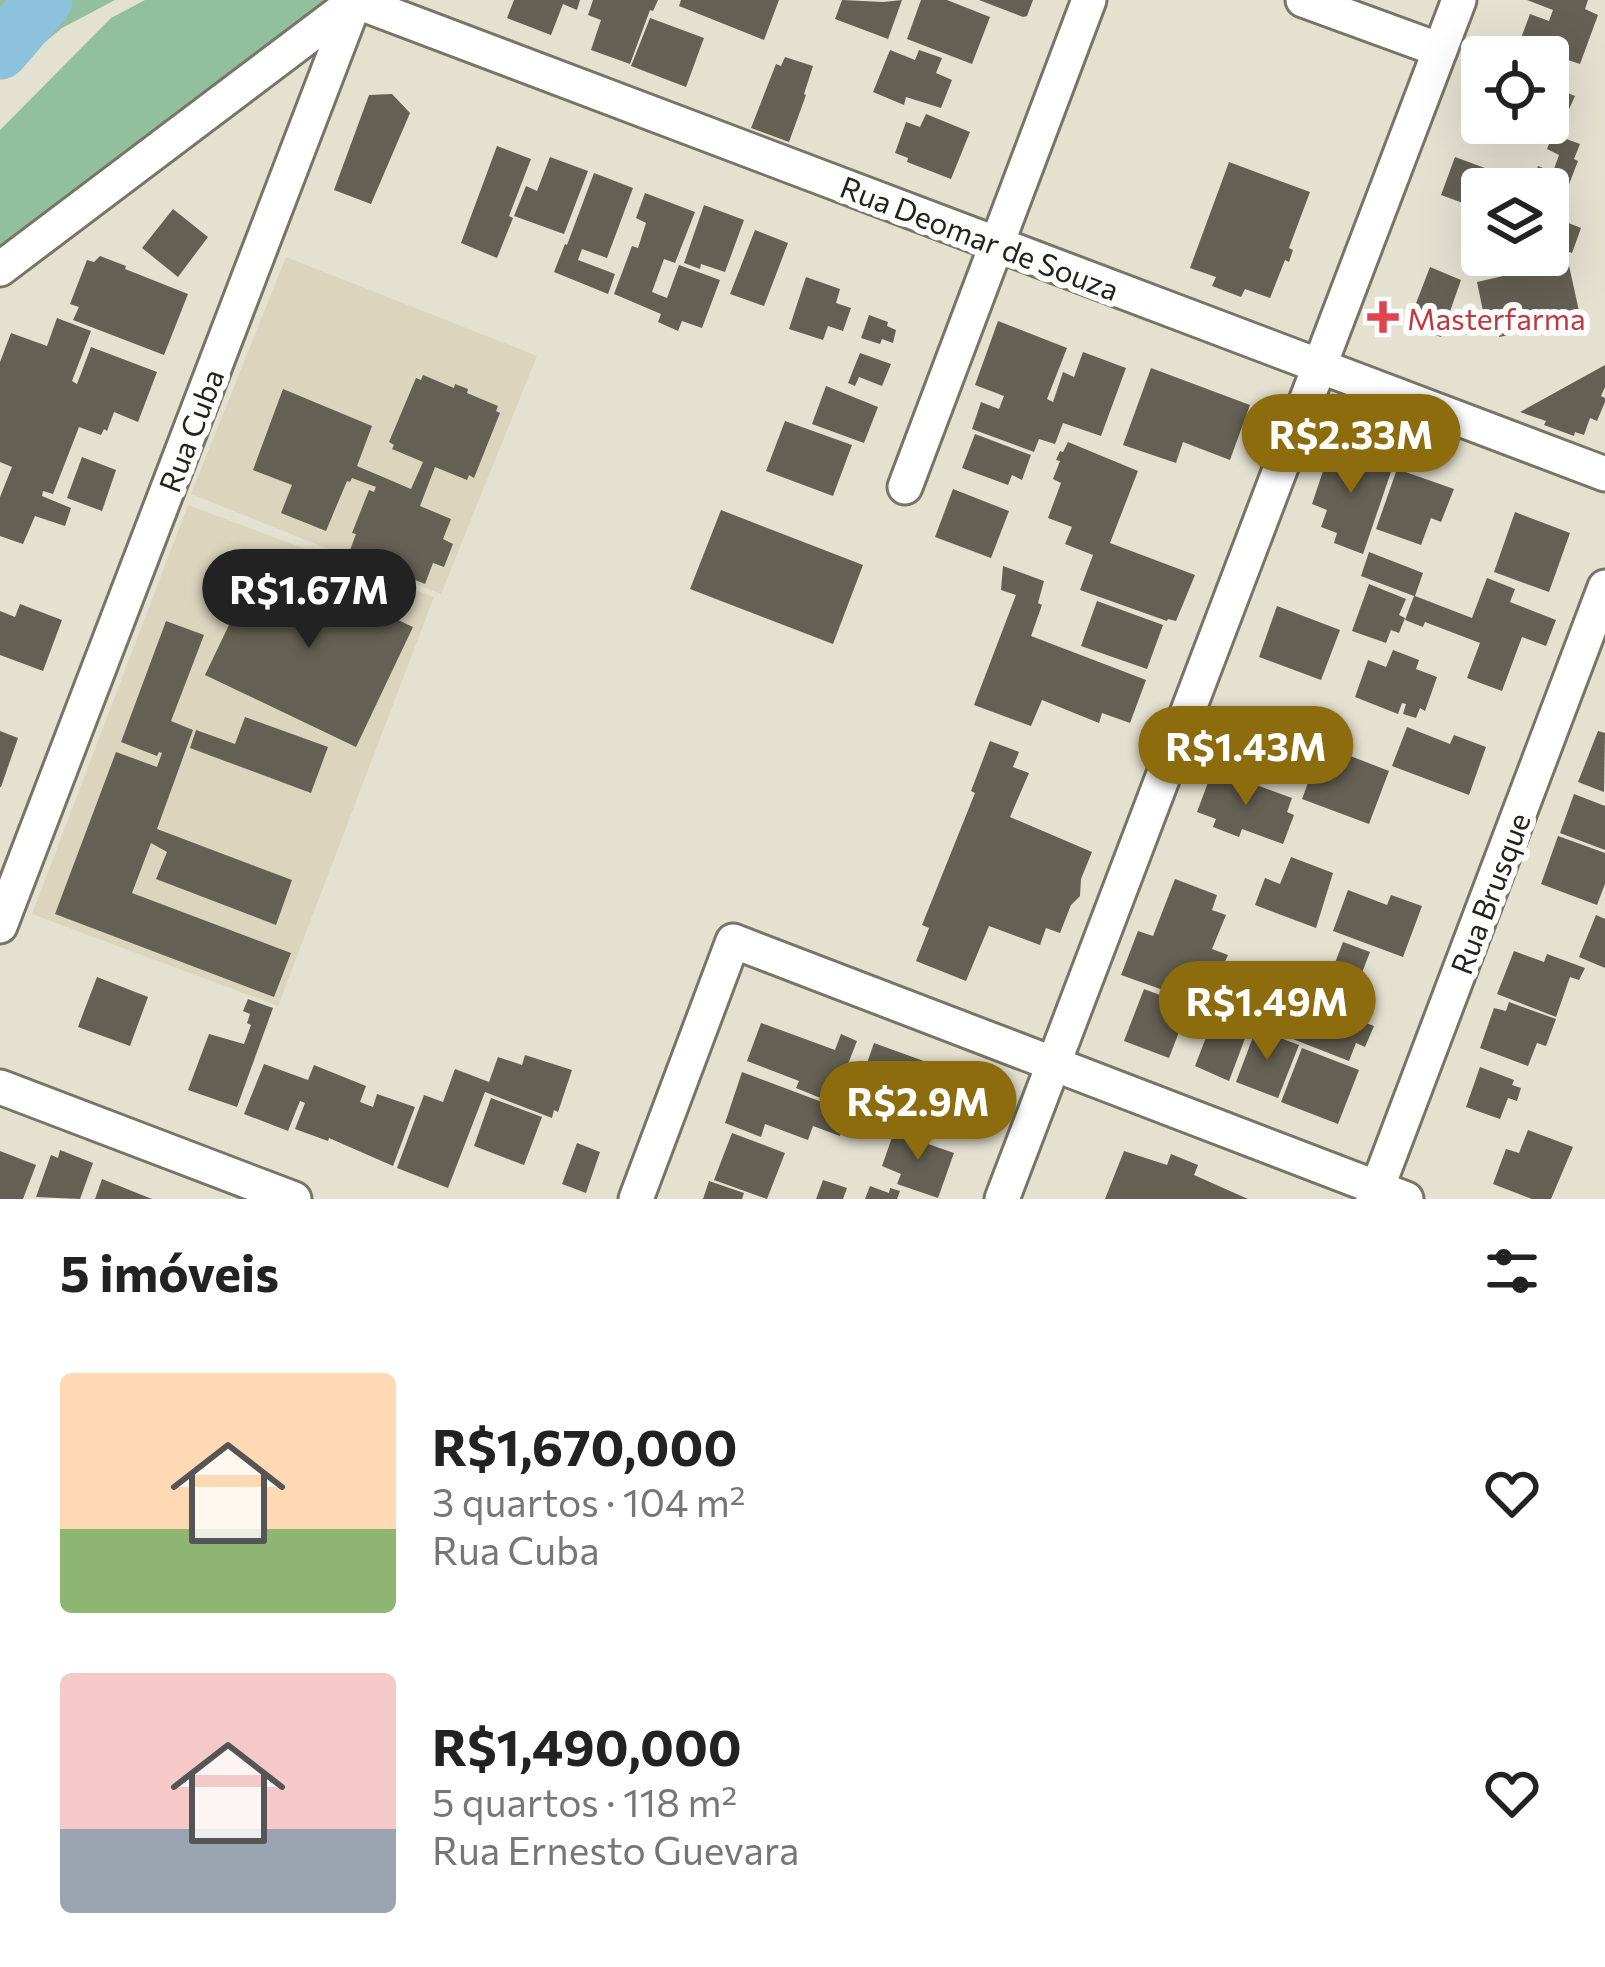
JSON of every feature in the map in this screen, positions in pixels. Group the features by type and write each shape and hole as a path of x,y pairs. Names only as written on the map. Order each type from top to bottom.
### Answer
{"street":[{"path":"0,269 356,0"},
{"name":"Rua Deomar de Souza","path":"356,0 1605,474"},
{"name":"Rua Cuba","path":"0,926 356,0"},
{"path":"905,487 1089,0"},
{"path":"1303,0 1440,50"},
{"path":"1002,1199 1459,0"},
{"name":"Rua Brusque","path":"1386,1195 1605,587"},
{"path":"636,1199 734,941 1386,1195"},
{"path":"0,1087 294,1199"}],"shaded area":[{"path":"286,257 537,356 441,594 191,494"},
{"path":"188,505 434,597 278,1006 32,914"}],"green space":[{"path":"0,0 115,0 62,28 0,79"},
{"path":"145,0 329,0 0,250 0,130 111,18"}],"building":[{"path":"514,0 580,0 577,10 563,4 551,35 507,18"},
{"path":"593,0 658,0 630,64 591,50 601,20 588,15"},
{"path":"681,0 779,0 764,40 679,6"},
{"path":"842,0 902,0 888,39 835,19"},
{"path":"921,0 947,0 990,17 972,64 907,39"},
{"path":"979,0 1033,0 1023,17"},
{"path":"1527,0 1588,0 1585,9 1598,15 1580,64 1569,60 1569,36 1522,36 1530,14 1549,21 1553,10"},
{"path":"650,18 704,38 686,87 631,66"},
{"path":"890,50 915,60 919,50 942,58 936,73 952,80 941,108 906,97 904,105 873,92"},
{"path":"785,57 813,66 789,142 751,128 776,64 781,66"},
{"path":"392,94 410,113 371,204 334,190 369,95"},
{"path":"926,114 970,132 951,179 895,153 906,122 920,127"},
{"path":"1569,140 1580,144 1569,184 1569,168 1554,168 1559,155 1547,149 1549,144 1569,144"},
{"path":"497,146 531,159 497,258 461,243"},
{"path":"550,157 588,171 564,234 514,216 526,186 537,191"},
{"path":"1455,157 1485,168 1461,168 1461,202 1441,195"},
{"path":"1229,162 1310,192 1289,248 1293,250 1289,262 1285,260 1270,298 1245,289 1241,297 1212,286 1216,277 1190,268"},
{"path":"594,173 633,188 607,258 582,249 578,260 615,274 608,294 554,272"},
{"path":"645,193 695,212 675,263 664,259 652,292 667,298 679,265 720,280 702,328 682,321 678,331 658,322 661,314 614,294 646,223 636,218"},
{"path":"704,205 744,220 725,272 684,263"},
{"path":"173,209 208,237 178,277 142,248"},
{"path":"1569,223 1581,228 1569,252"},
{"path":"755,230 788,243 764,306 730,294"},
{"path":"100,256 188,294 164,355 73,320 79,307 70,304 87,260 94,262"},
{"path":"1569,266 1581,320 1499,337 1496,319 1485,321 1477,282 1503,276 1569,276"},
{"path":"1430,267 1461,280 1441,337 1408,324"},
{"path":"806,277 840,289 836,303 851,308 843,331 828,326 823,340 789,329"},
{"path":"869,315 896,330 893,343 861,338"},
{"path":"57,318 91,331 72,381 77,384 91,347 157,372 138,422 114,412 101,435 79,427 53,494 43,491 42,496 71,508 65,526 35,516 23,544 0,536 0,497 12,467 0,462 0,362 11,333 47,346"},
{"path":"998,321 1067,348 1047,399 1053,402 1063,372 1074,377 1083,352 1126,368 1101,436 1063,423 1055,444 1039,439 1034,452 972,429 981,402 999,409 1004,396 975,385"},
{"path":"860,353 891,364 882,386 859,377 855,386 848,383"},
{"path":"1605,365 1601,396 1605,402 1597,421 1590,418 1584,435 1575,432 1574,436 1520,412"},
{"path":"1151,368 1250,405 1230,460 1183,442 1176,463 1123,445"},
{"path":"423,375 468,389 467,393 498,406 500,413 474,478 469,475 467,480 435,467 420,506 451,519 443,539 453,544 444,567 433,563 425,584 349,553 369,490 374,492 376,487 352,478 347,481 326,531 281,513 292,485 253,470 283,389 372,426 357,466 411,489 423,462 392,449 389,442 416,378 421,380"},
{"path":"826,386 878,407 864,443 812,424"},
{"path":"785,421 852,445 833,496 766,471"},
{"path":"975,434 1031,455 1022,480 1012,475 1008,485 962,468"},
{"path":"1068,442 1138,471 1110,543 1195,575 1176,621 1080,590 1093,555 1065,544 1072,527 1048,518 1061,483 1053,479 1060,461 1056,460"},
{"path":"1332,444 1393,466 1363,554 1334,543 1337,533 1321,527 1327,510 1312,504"},
{"path":"82,457 116,470 102,511 67,498"},
{"path":"1397,469 1454,489 1441,522 1431,518 1421,545 1376,529"},
{"path":"953,489 1009,511 991,558 935,537"},
{"path":"721,510 863,565 833,644 690,589"},
{"path":"1515,512 1570,533 1549,592 1494,572"},
{"path":"1369,552 1423,573 1415,596 1472,618 1487,578 1515,589 1510,602 1556,620 1546,646 1522,637 1502,691 1467,678 1480,643 1425,622 1423,627 1405,620 1414,596 1361,576"},
{"path":"262,556 413,627 356,747 205,675"},
{"path":"1003,566 1044,581 1031,636 1146,680 1130,723 1102,713 1099,723 1042,700 1031,726 974,705 1016,595 1001,590"},
{"path":"1369,584 1406,599 1399,615 1405,618 1399,633 1391,630 1386,643 1352,631"},
{"path":"1097,601 1163,625 1147,669 1081,646"},
{"path":"20,604 62,620 43,671 0,655 0,611 15,617"},
{"path":"1277,606 1340,630 1321,680 1259,657"},
{"path":"166,621 204,635 171,721 193,730 157,829 292,880 276,925 156,879 167,852 151,843 132,893 291,953 274,997 55,914 116,752 157,767 162,753 157,756 121,742"},
{"path":"1393,650 1419,660 1416,669 1437,677 1425,711 1420,708 1416,718 1403,714 1406,704 1402,703 1398,714 1355,697 1368,660 1386,667"},
{"path":"245,717 328,747 311,793 190,748 196,730 235,744"},
{"path":"1238,718 1300,741 1284,783 1222,760"},
{"path":"1407,727 1450,744 1454,735 1486,747 1469,795 1392,766"},
{"path":"0,731 18,738 1,787 0,787"},
{"path":"1598,731 1605,733 1604,792 1578,782"},
{"path":"990,741 1019,752 1013,767 1029,773 1010,817 1092,852 1080,896 1071,905 1060,933 1046,928 1040,945 989,926 966,981 916,961 929,928 922,925 975,793 971,791"},
{"path":"1322,745 1389,771 1369,824 1302,799"},
{"path":"1213,769 1292,798 1287,812 1294,815 1283,844 1242,829 1239,837 1213,827 1216,819 1197,812"},
{"path":"1574,794 1605,806 1605,850 1560,833"},
{"path":"1558,836 1605,853 1605,884 1597,905 1541,884"},
{"path":"1291,857 1333,873 1316,928 1255,905 1265,878 1280,884"},
{"path":"1175,879 1217,895 1212,910 1226,915 1212,949 1228,955 1222,968 1232,972 1218,1007 1121,975 1138,931 1153,936"},
{"path":"1348,890 1387,905 1391,895 1422,906 1403,957 1333,931"},
{"path":"1596,915 1605,919 1605,968 1579,957"},
{"path":"1343,942 1370,952 1353,996 1326,986"},
{"path":"1514,951 1544,962 1547,954 1585,968 1579,980 1570,977 1556,1017 1497,994"},
{"path":"97,977 148,997 130,1046 78,1027"},
{"path":"1144,989 1189,1006 1169,1058 1124,1041"},
{"path":"1238,996 1257,1007 1250,1025 1222,1015 1229,997 1237,1000"},
{"path":"1295,996 1374,1026 1365,1047 1356,1043 1349,1061 1280,1034"},
{"path":"248,999 273,1008 237,1107 188,1090 209,1034 244,1044 251,1025 247,1023 250,1014 243,1011"},
{"path":"1509,1002 1556,1019 1546,1046 1537,1043 1528,1066 1480,1048 1494,1008 1506,1011"},
{"path":"1215,1014 1249,1028 1229,1081 1195,1066"},
{"path":"761,1023 835,1050 841,1034 857,1041 839,1087 845,1089 855,1062 866,1066 874,1043 932,1064 916,1109 884,1094 875,1118 850,1109 840,1136 813,1126 808,1140 765,1124 761,1137 725,1123 742,1072 822,1102 796,1088 799,1081 747,1061"},
{"path":"1256,1029 1299,1045 1278,1098 1236,1082"},
{"path":"1302,1048 1359,1070 1338,1124 1281,1102"},
{"path":"525,1055 572,1070 552,1118 485,1092 448,1188 397,1168 424,1095 443,1102 455,1069 489,1082 498,1057 522,1065"},
{"path":"264,1064 308,1080 314,1065 366,1086 360,1102 373,1107 377,1094 415,1107 393,1166 295,1129 305,1103 300,1101 288,1131 244,1114"},
{"path":"1480,1067 1514,1080 1512,1085 1521,1088 1517,1101 1508,1098 1500,1119 1466,1107"},
{"path":"491,1098 542,1117 524,1165 474,1146"},
{"path":"896,1126 914,1133 914,1139 954,1153 938,1198 897,1184 901,1174 882,1166"},
{"path":"1528,1130 1573,1147 1551,1199 1532,1199 1493,1184 1506,1149 1519,1153"},
{"path":"732,1133 785,1153 767,1199 714,1180"},
{"path":"577,1143 600,1152 586,1193 562,1184"},
{"path":"60,1150 93,1163 80,1199 36,1197 51,1155 58,1158"},
{"path":"0,1151 36,1165 23,1199 0,1199"},
{"path":"1124,1151 1167,1165 1171,1154 1198,1165 1194,1175 1248,1199 1105,1199"},
{"path":"102,1179 152,1199 95,1199"},
{"path":"823,1180 847,1188 843,1199 816,1199"},
{"path":"709,1181 744,1193 742,1199 703,1199"},
{"path":"870,1186 889,1193 890,1188 900,1191 897,1199 865,1199"}],"waterway":[{"path":"0,51 44,0"}],"place":[{"name":"Masterfarma","path":"1383,317"}]}
